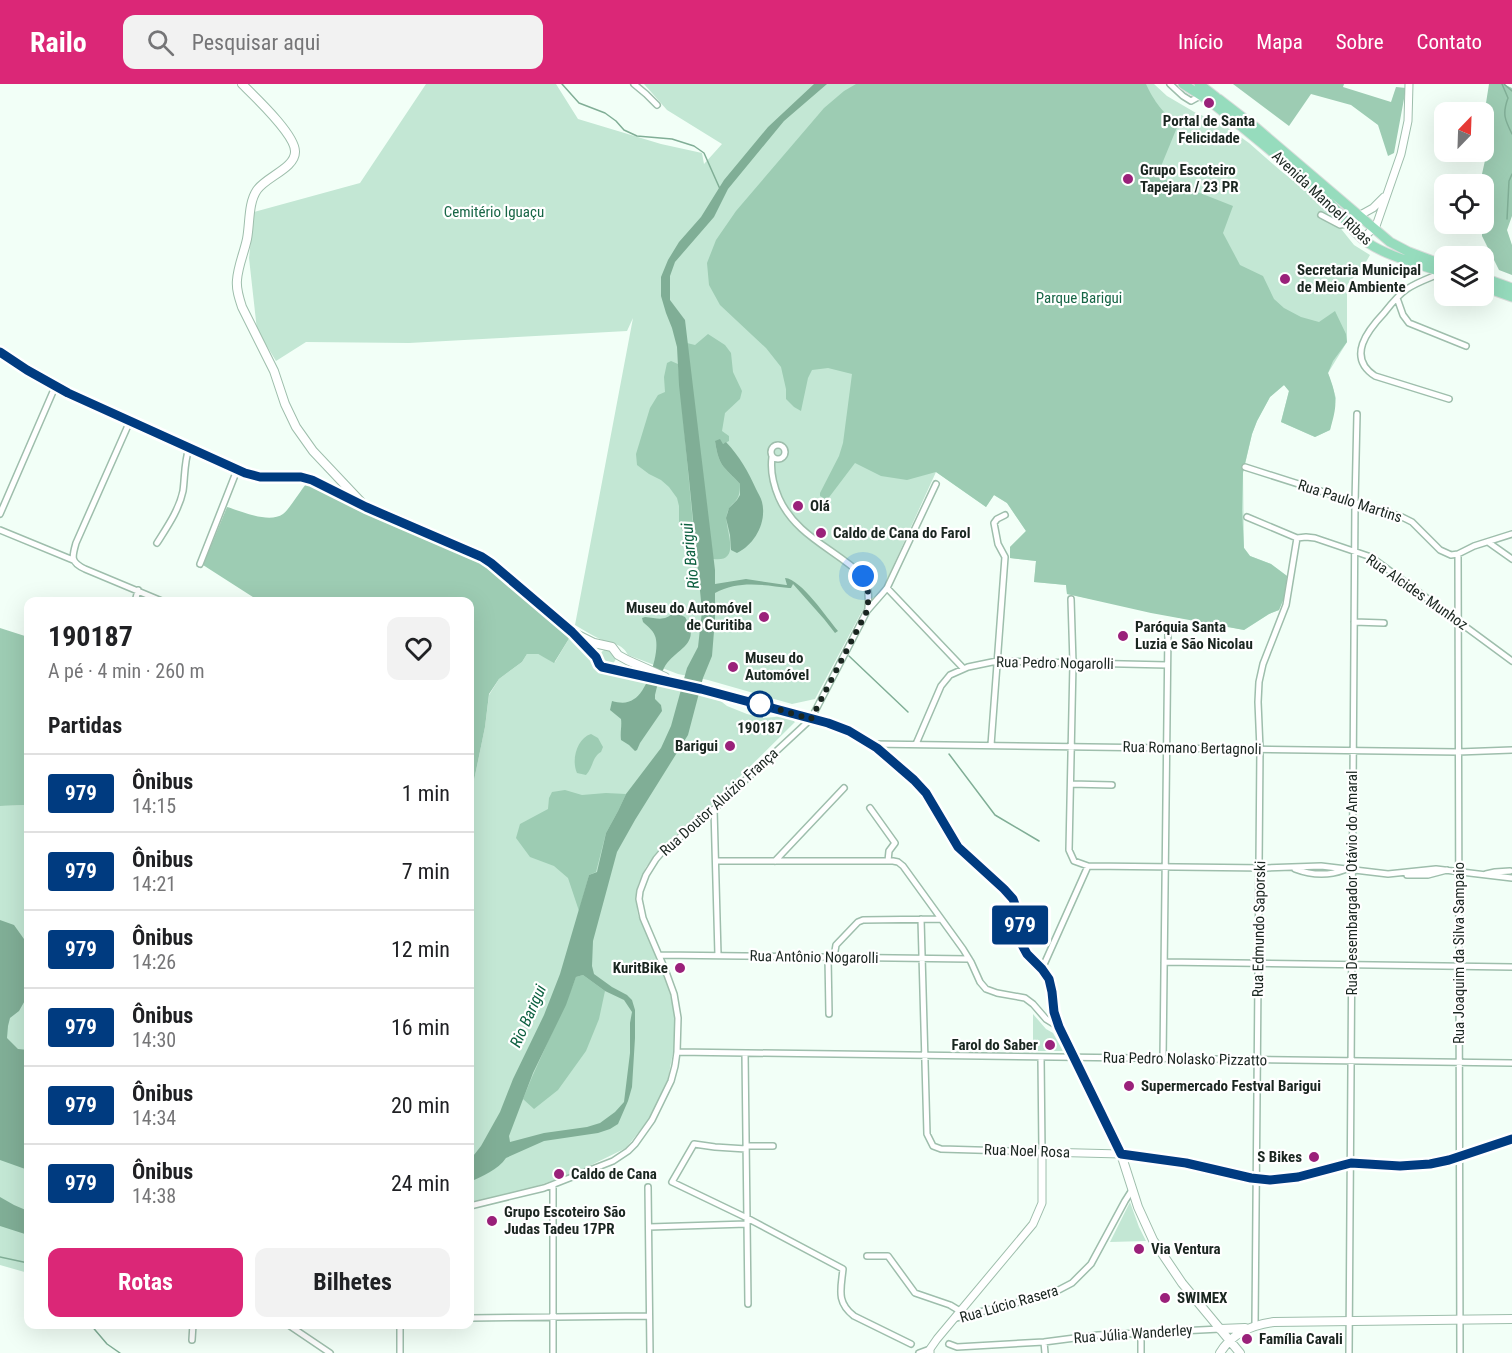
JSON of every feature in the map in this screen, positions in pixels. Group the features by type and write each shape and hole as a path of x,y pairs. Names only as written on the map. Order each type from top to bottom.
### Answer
{"main road":[{"path":"242,84 290,138 295,146 295,152 290,163 260,186 253,198 249,230 237,281 239,299 274,371 287,410 296,427 313,451 366,507"},
{"name":"Avenida Manoel Ribas","path":"1183,84 1254,126 1358,216 1399,248 1434,264"},
{"name":"Avenida Manoel Ribas","path":"1199,84 1211,99 1325,198 1362,238 1380,250 1434,267"},
{"path":"1411,261 1424,263 1427,259"},
{"path":"1494,282 1512,288"},
{"path":"1494,291 1512,297"},
{"path":"0,352 55,387 237,470 260,477 306,478 487,560 572,632 596,657 602,667 646,673 811,719 849,731 886,755 931,800 958,847 1013,899 1020,918 1021,943 1027,954 1049,979 1054,1012 1059,1027 1121,1154 1143,1220 1159,1250 1182,1283 1240,1353"},
{"path":"572,632 589,641 612,647 618,655 646,673"},
{"path":"596,657 599,650 606,646"},
{"path":"608,669 617,664 618,655"},
{"path":"1121,1154 1186,1163 1270,1180 1288,1179 1351,1163 1419,1165 1440,1162 1512,1139"},
{"name":"Rua Júlia Wanderley","path":"1220,1329 1251,1327 1285,1321 1512,1319"},
{"name":"Rua Júlia Wanderley","path":"1229,1340 1251,1327"},
{"path":"1220,1329 1220,1353"},
{"path":"1220,1353 1229,1340"}],"street":[{"path":"1170,84 1191,101 1211,99"},
{"path":"1362,238 1374,229 1398,163 1407,131 1409,84"},
{"path":"636,85 657,105"},
{"path":"1321,215 1340,225 1347,224 1373,208 1386,195"},
{"path":"1434,275 1406,289 1370,327 1362,344 1362,356 1370,373 1449,399"},
{"path":"1396,298 1409,323 1466,346"},
{"path":"0,514 55,387"},
{"name":"Rua Desembargador Otávio do Amaral","path":"1349,1353 1352,965 1349,869 1353,750 1357,414"},
{"path":"73,560 76,543 130,421"},
{"path":"158,543 183,492 189,448"},
{"path":"772,457 772,481 785,510 808,535 863,576 867,583 867,611"},
{"name":"Rua Paulo Martins","path":"1245,467 1412,522 1443,552 1451,555 1458,554"},
{"path":"200,564 237,470"},
{"name":"Rua Doutor Aluízio França","path":"474,1205 552,1186 613,1161 635,1144 652,1120 674,1074 677,1052 677,1007 670,983 640,909 639,899 650,867 662,852 714,809 811,719 867,611 887,588 936,484"},
{"path":"991,745 1005,557 998,544 994,524 997,519 1005,515"},
{"name":"Rua Alcides Munhoz","path":"1247,517 1297,538 1315,538 1374,559 1512,661"},
{"path":"0,530 153,597"},
{"path":"1458,554 1512,534"},
{"name":"Rua Edmundo Saporski","path":"1251,1327 1258,1060 1259,682 1263,664 1286,605 1297,538"},
{"path":"1488,542 1512,559"},
{"name":"Rua Joaquim da Silva Sampaio","path":"1458,554 1460,1353"},
{"path":"887,588 963,668"},
{"path":"136,597 138,590"},
{"path":"1071,599 1073,663 1069,850 1074,861 1088,866 1259,868 1321,866 1396,874 1430,869 1512,878"},
{"path":"1354,622 1384,623"},
{"path":"1163,1059 1168,631"},
{"name":"Rua Pedro Nogarolli","path":"916,744 941,686 950,675 963,668 997,661 1167,665"},
{"name":"Rua Romano Bertagnoli","path":"871,744 1458,752 1512,750"},
{"path":"1071,784 1112,785"},
{"path":"774,861 844,788"},
{"path":"870,808 895,843 889,851 888,861"},
{"path":"714,809 718,955"},
{"path":"716,861 898,862 969,959 986,989 1025,998 1046,1019 1059,1027"},
{"path":"1042,969 1088,866"},
{"path":"1485,875 1510,871"},
{"path":"921,919 926,1055"},
{"path":"829,1014 831,957 836,945 860,921 941,919"},
{"name":"Rua Antônio Nogarolli","path":"659,955 969,959"},
{"path":"1164,962 1512,967"},
{"name":"Rua Pedro Nolasko Pizzatto","path":"677,1052 1512,1063"},
{"path":"746,1053 748,1304"},
{"name":"Rua Noel Rosa","path":"926,1055 927,1134 933,1146 941,1149 1121,1154"},
{"path":"954,1318 1028,1231 1042,1203 1041,1057"},
{"path":"773,1146 715,1148 694,1144 672,1182 843,1269 840,1296 845,1308 854,1316 911,1344"},
{"path":"552,1186 553,1353"},
{"path":"648,1187 650,1353"},
{"name":"Rua Lúcio Rasera","path":"919,1353 930,1351 954,1318 1051,1294 1072,1283 1087,1270 1095,1258 1132,1190"},
{"path":"649,1227 747,1221"},
{"path":"867,1256 888,1256 915,1293 950,1305 960,1311"},
{"path":"474,1318 650,1316"},
{"path":"192,1340 193,1329"},
{"path":"294,1329 330,1353"},
{"path":"400,1329 400,1353"},
{"name":"Rua Júlia Wanderley","path":"949,1344 957,1347 1044,1342 1141,1332 1220,1329"},
{"path":"1141,1332 1141,1353"},
{"path":"1044,1342 1045,1353"}],"green space":[{"name":"Parque Barigui","path":"426,84 556,84 578,119 661,144 702,153 704,164 722,144 667,110 644,84 1154,84 1167,96 1196,113 1221,123 1318,200 1354,245 1370,255 1347,285 1347,342 1328,373 1336,398 1330,430 1315,437 1281,422 1289,391 1284,385 1270,397 1252,434 1243,473 1244,548 1250,556 1271,564 1287,576 1284,598 1279,610 1244,630 1067,594 1066,585 1034,582 1036,561 1010,558 1010,547 1026,531 1007,503 994,495 986,507 936,472 884,586 862,611 815,699 792,704 708,680 678,674 628,655 620,646 602,640 575,625 633,318 627,331 409,343 306,342 276,361 257,330 249,258 254,212 360,183"},
{"name":"Parque Barigui","path":"856,84 1146,84 1159,106 1178,125 1157,176 1233,206 1223,233 1240,265 1263,276 1274,299 1284,308 1301,317 1319,322 1335,311 1346,334 1347,342 1333,361 1328,373 1334,389 1335,402 1330,430 1315,437 1281,422 1289,391 1284,385 1270,397 1257,421 1243,472 1244,548 1250,556 1271,564 1287,576 1284,598 1279,610 1244,630 1151,613 1067,594 1066,585 1034,582 1036,561 1010,558 1010,547 1026,531 1007,503 994,495 986,507 936,472 907,480 881,476 855,463 827,500 820,496 843,443 852,374 828,368 812,370 801,411 794,407 786,399 781,367 766,348 720,305 709,285 707,263 716,240 736,211 824,108"},
{"path":"1233,84 1344,84 1343,87 1391,102 1396,87 1406,88 1394,153 1388,156 1378,125 1351,105 1311,94 1289,126"},
{"path":"1489,84 1503,84 1512,88 1512,216 1507,230 1512,245 1512,275 1499,270 1494,260 1494,246 1487,246 1482,236 1482,234 1494,234 1494,174 1482,174 1485,162 1494,162 1494,102 1486,102"},
{"path":"708,334 725,345 731,353 733,372 742,391 740,399 725,413 722,431 729,436 729,441 723,444 715,441 720,462 740,484 739,496 727,514 730,550 728,555 722,559 713,559 687,343 695,345"},
{"path":"671,361 678,364 696,556 693,555 686,541 679,522 677,498 661,480 637,465 636,454 650,408 658,395 665,392 664,377 667,363"},
{"path":"306,484 483,564 570,637 554,663 538,654 527,654 522,662 499,679 489,694 474,781 474,597 253,597 203,565 227,507 270,518 285,512"},
{"path":"0,628 24,636 24,805 0,806"},
{"path":"570,637 582,647 598,671 713,695 727,706 762,718 785,713 795,722 705,811 663,846 646,867 638,885 636,899 638,915 667,981 674,1011 674,1047 668,1079 650,1118 626,1148 579,1171 529,1189 474,1202 474,781 489,695 499,679 522,662 527,654 538,654 555,662"},
{"path":"605,649 611,649 616,657 614,663 605,665 600,660 600,654"},
{"path":"591,734 598,738 603,747 586,775 577,773 576,750 582,740"},
{"path":"565,790 582,795 626,794 606,833 596,872 589,875 579,911 568,878 554,866 530,857 516,838 520,824 548,809 552,792"},
{"path":"24,805 24,1272 0,1265 0,806"},
{"path":"583,975 605,991 599,1019 586,1051 558,1090 534,1109 523,1099 576,977"},
{"path":"1033,1014 1046,1029 1053,1033 1063,1051 1033,1051"},
{"path":"1130,1202 1146,1241 1110,1242"}],"shaded area":[{"path":"814,84 827,84 784,121 728,189 714,217 675,262 670,276 670,300 685,320 715,584 746,579 787,585 785,578 791,580 806,592 838,631 835,633 793,584 791,588 760,585 733,586 715,593 712,656 703,678 688,735 617,852 593,941 594,974 627,995 632,1000 635,1010 632,1087 628,1101 618,1124 610,1129 544,1141 506,1158 494,1169 474,1180 474,1155 500,1112 544,1015 560,974 589,875 597,872 606,833 626,794 661,748 671,726 687,668 698,647 702,611 677,347 661,296 661,277 679,242 701,217 724,180 768,127","holes":["583,975 605,991 624,1000 632,1012 624,1102 600,1123 510,1142 509,1136 533,1073 566,1005 576,977"]},
{"path":"720,439 723,444 726,442 740,459 762,502 763,517 758,532 749,544 737,553 731,550 726,518 729,508 740,495 740,484 720,462 715,441"},
{"path":"674,612 685,617 691,634 689,641 664,668 655,695 662,711 635,751 621,740 621,719 610,710 612,701 623,703 634,699 644,688 652,670 656,642 654,634 642,618 664,618"},
{"path":"0,920 14,925 24,939 24,1002 19,1011 10,1018 7,1038 18,1049 24,1050 24,1169 0,1160"},
{"path":"0,1197 24,1209 24,1234 0,1226"}],"waterway":[{"path":"562,84 579,103 605,113 624,130 637,136 672,139 694,146 704,153 720,189"},
{"path":"1502,84 1508,98 1505,117 1512,134"},
{"path":"1504,84 1512,91"},
{"path":"1507,219 1509,181 1512,174"},
{"path":"849,656 908,712"},
{"path":"949,754 995,815 1039,841"},
{"path":"0,1257 24,1262"},
{"path":"94,1329 107,1344 120,1353"}],"bus line":[{"name":"979","path":"0,352 68,393 245,473 260,477 290,476 312,480 366,507 482,557 572,632 596,657 602,667 701,689 828,723 849,731 871,744 926,793 953,842 1013,899 1020,918 1019,933 1023,948 1049,979 1054,1012 1059,1027 1121,1154 1186,1163 1251,1178 1270,1180 1298,1177 1351,1163 1400,1166 1430,1164 1512,1139"}],"place":[{"name":"Portal de Santa Felicidade","path":"1209,103"},
{"name":"Grupo Escoteiro Tapejara / 23 PR","path":"1128,179"},
{"name":"Secretaria Municipal de Meio Ambiente","path":"1285,279"},
{"name":"Olá","path":"798,506"},
{"name":"Caldo de Cana do Farol","path":"821,533"},
{"name":"Museu do Automóvel de Curitiba","path":"764,617"},
{"name":"Paróquia Santa Luzia e São Nicolau","path":"1123,636"},
{"name":"Museu do Automóvel","path":"733,667"},
{"name":"190187","path":"760,704"},
{"name":"Barigui","path":"730,746"},
{"name":"KuritBike","path":"680,968"},
{"name":"Farol do Saber","path":"1050,1045"},
{"name":"Supermercado Festval Barigui","path":"1129,1086"},
{"name":"S Bikes","path":"1314,1157"},
{"name":"Caldo de Cana","path":"559,1174"},
{"name":"Grupo Escoteiro São Judas Tadeu 17PR","path":"492,1221"},
{"name":"Via Ventura","path":"1139,1249"},
{"name":"SWIMEX","path":"1165,1298"},
{"name":"Família Cavali","path":"1247,1339"}],"route":[{"path":"760,704 811,719 867,611 867,583 863,576"}],"park label":[{"name":"Cemitério Iguaçu","path":"494,212"}],"water label":[{"name":"Rio Barigui","path":"690,556"},
{"name":"Rio Barigui","path":"528,1016"}]}
